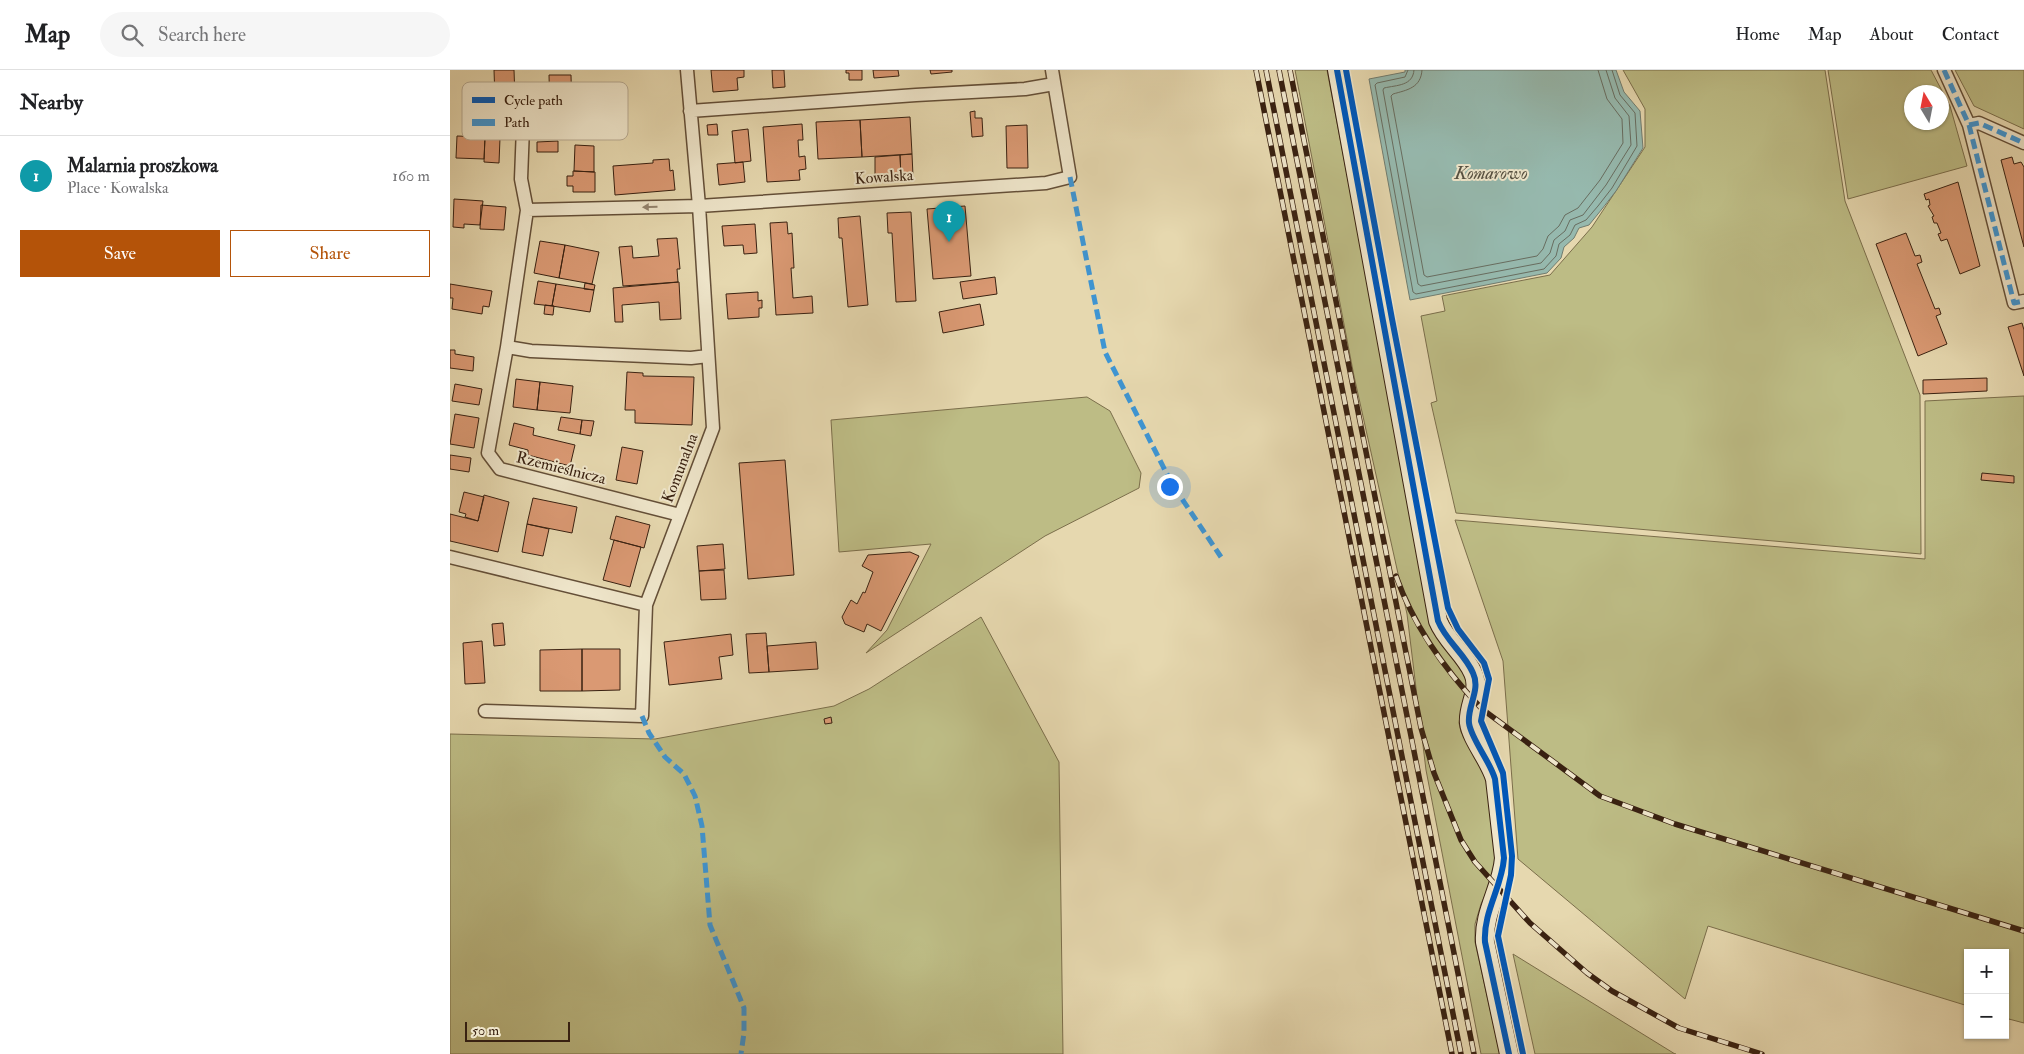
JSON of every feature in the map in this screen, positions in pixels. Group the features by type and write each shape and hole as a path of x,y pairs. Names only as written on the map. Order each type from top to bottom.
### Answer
{"street":[{"name":"Komunalna","path":"485,711 642,716 646,605 712,428 699,206 687,70"},
{"path":"690,112 1024,89 1054,84 1052,70"},
{"path":"1337,70 1438,621 1442,632 1473,672 1475,690 1469,724 1492,769 1495,779 1504,858 1503,870 1486,916 1484,928 1485,942 1509,1054"},
{"path":"1944,70 1969,125 2019,302"},
{"name":"Kowalska","path":"699,206 1046,183 1070,177 1054,84"},
{"path":"1969,125 1979,123 2024,143"},
{"name":"Rzemieślnicza","path":"522,140 521,178 527,210 507,347 488,453 500,469 680,515"},
{"path":"527,210 699,206"},
{"path":"507,347 531,351 691,358 708,356"},
{"path":"450,557 646,605"}],"shaded area":[{"path":"1295,70 1327,70 1434,630 1466,674 1468,687 1459,723 1461,732 1484,771 1497,862 1493,878 1481,904 1475,924 1475,942 1500,1054 1481,1054 1426,770 1407,614 1354,376"},
{"path":"1623,70 1825,70 1845,201 1920,395 1921,554 1456,513 1431,403 1437,401 1421,316 1445,311 1442,296 1550,275 1592,227 1645,147 1645,109"},
{"path":"1828,70 1931,70 1939,85 1904,85 1904,130 1949,130 1949,104 1967,166 1848,199"},
{"path":"1955,70 2024,70 2024,129 1974,106"},
{"path":"2024,396 2024,1023 2009,1019 2009,949 1964,949 1964,1005 1708,926 1685,999 1518,859 1503,661 1455,520 1925,559 1925,401"},
{"path":"1087,397 1110,411 1141,473 1139,488 1045,536 866,653 887,630 931,544 839,552 831,420"},
{"path":"981,617 1059,762 1063,1054 450,1054 450,734 655,739 834,706 869,689"},
{"path":"1513,954 1675,1054 1535,1054"}],"water":[{"name":"Komarowo","path":"1405,70 1616,70 1624,92 1640,111 1643,148 1616,191 1589,225 1579,228 1574,238 1564,247 1561,258 1547,273 1410,300 1369,79 1405,72"}],"building":[{"path":"494,70 514,70 514,82 494,82"},
{"path":"711,70 744,70 744,77 737,78 738,90 713,92"},
{"path":"772,70 784,70 785,87 773,88"},
{"path":"846,70 862,70 862,80 849,80 849,73 846,73"},
{"path":"873,70 898,70 899,76 874,78"},
{"path":"930,70 952,70 952,72 931,74"},
{"path":"549,75 571,75 571,82 549,82"},
{"path":"975,111 975,118 982,118 983,136 972,137 970,112"},
{"path":"910,117 912,154 862,157 860,120"},
{"path":"860,120 862,157 818,159 816,122"},
{"path":"717,124 718,135 708,135 707,125"},
{"path":"802,124 803,140 798,140 799,157 805,156 806,169 799,170 800,180 767,182 763,127"},
{"path":"1027,125 1028,168 1007,168 1006,126"},
{"path":"748,129 751,161 735,163 732,131"},
{"path":"457,136 462,136 462,140 485,140 484,159 456,158"},
{"path":"485,140 500,140 499,163 484,162"},
{"path":"558,141 558,152 537,152 537,142"},
{"path":"575,145 594,146 594,172 574,171"},
{"path":"912,154 913,176 901,177 900,155"},
{"path":"900,155 901,177 875,175 875,157"},
{"path":"2012,157 2014,164 2021,162 2024,167 2024,247 2001,160"},
{"path":"669,159 670,171 673,170 675,190 615,195 613,166 653,163 653,160"},
{"path":"743,162 745,182 719,185 717,164"},
{"path":"573,171 595,172 595,192 573,192 573,186 567,186 567,176 573,176"},
{"path":"1958,182 1980,266 1960,274 1947,239 1941,241 1938,234 1941,233 1937,223 1934,223 1932,217 1934,216 1928,206 1930,205 1929,199 1926,200 1924,194"},
{"path":"454,199 483,201 480,225 464,224 464,228 453,227"},
{"path":"481,205 506,207 504,230 480,229"},
{"path":"965,206 971,276 933,279 927,209"},
{"path":"911,212 916,301 896,302 892,233 888,233 887,213"},
{"path":"860,216 868,305 848,307 842,238 839,238 838,218"},
{"path":"787,222 788,234 792,233 794,268 791,268 793,298 812,296 813,313 776,315 770,223"},
{"path":"755,224 757,253 744,254 743,245 724,246 722,226"},
{"path":"1906,233 1915,256 1920,255 1922,262 1917,264 1935,309 1939,308 1941,314 1936,316 1947,344 1918,356 1876,244"},
{"path":"677,238 680,269 677,269 678,282 623,286 619,247 632,246 633,258 659,256 657,239"},
{"path":"540,241 565,245 559,278 534,273"},
{"path":"565,245 599,252 592,284 559,278"},
{"path":"995,277 997,294 963,299 960,282"},
{"path":"538,281 556,284 552,306 534,304"},
{"path":"679,282 681,319 660,320 659,302 622,305 623,322 615,322 613,288"},
{"path":"585,283 595,285 594,290 584,289"},
{"path":"450,284 492,291 489,307 483,306 482,314 452,309 453,298 450,298"},
{"path":"556,284 594,290 590,312 552,306"},
{"path":"758,292 758,301 762,300 762,308 759,308 759,317 728,319 726,294"},
{"path":"980,304 984,325 943,333 939,312"},
{"path":"545,305 554,306 553,315 544,314"},
{"path":"2022,323 2024,330 2024,376 2008,327"},
{"path":"450,350 455,350 455,354 474,357 473,371 450,368"},
{"path":"627,372 643,373 643,376 694,377 692,425 635,423 635,410 625,410"},
{"path":"1987,378 1987,391 1923,394 1923,380"},
{"path":"516,379 540,382 537,410 513,407"},
{"path":"540,382 573,386 570,413 537,410"},
{"path":"455,384 482,389 479,405 452,401"},
{"path":"455,414 479,418 474,448 450,444"},
{"path":"561,417 582,420 580,434 558,430"},
{"path":"582,420 594,421 591,436 580,434"},
{"path":"514,423 534,428 533,435 575,445 570,466 528,455 528,450 509,445"},
{"path":"622,447 643,451 637,484 616,480"},
{"path":"450,455 471,458 469,472 450,469"},
{"path":"785,460 794,575 748,579 739,463"},
{"path":"1982,473 2014,476 2014,483 1981,480"},
{"path":"464,492 484,497 478,521 465,517 466,514 459,512"},
{"path":"484,495 509,502 498,552 450,541 450,514 478,521"},
{"path":"533,498 577,507 572,533 527,524"},
{"path":"616,516 650,525 644,548 610,539"},
{"path":"527,524 549,529 543,556 522,552"},
{"path":"614,540 641,547 630,587 603,580"},
{"path":"723,544 725,569 699,571 697,546"},
{"path":"910,552 919,556 881,631 867,624 864,632 845,624 842,617 851,600 857,604 863,592 865,593 873,572 862,566 868,555"},
{"path":"724,570 726,599 701,600 699,571"},
{"path":"503,623 505,645 494,646 492,624"},
{"path":"766,633 769,672 749,673 746,634"},
{"path":"731,634 733,655 719,657 722,679 669,685 664,642"},
{"path":"482,641 485,683 465,684 463,643"},
{"path":"816,642 818,669 769,672 767,646"},
{"path":"582,649 582,691 540,691 540,650"},
{"path":"582,649 620,649 620,690 582,691"},
{"path":"831,717 832,723 825,724 824,719"}],"railway":[{"path":"1256,70 1452,1054"},
{"path":"1266,70 1461,1054"},
{"path":"1279,70 1474,1054"},
{"path":"1290,70 1421,728 1434,773 1461,840 1475,862 1530,923 1587,973 1612,991 1679,1028 1762,1054"},
{"path":"1396,576 1403,595 1421,630 1443,663 1468,694 1482,709 1600,796 1675,824 2024,931"}],"marked path":[{"path":"1944,70 1969,125 2014,303 2024,301"},
{"path":"1969,125 1979,123 2024,143"},
{"path":"1070,177 1105,352 1172,484 1221,557"},
{"path":"642,716 649,733 665,757 684,774 695,796 702,826 710,925 744,1008 744,1033 741,1054"}],"cycle path":[{"path":"1337,70 1438,621 1473,673 1475,692 1469,717 1470,729 1495,779 1504,858 1503,869 1487,920 1485,942 1509,1054"},
{"path":"1346,70 1448,608 1458,629 1484,663 1489,679 1481,721 1503,773 1512,856 1511,875 1498,936 1523,1054"}],"place":[{"name":"Malarnia proszkowa","path":"949,242"}]}
